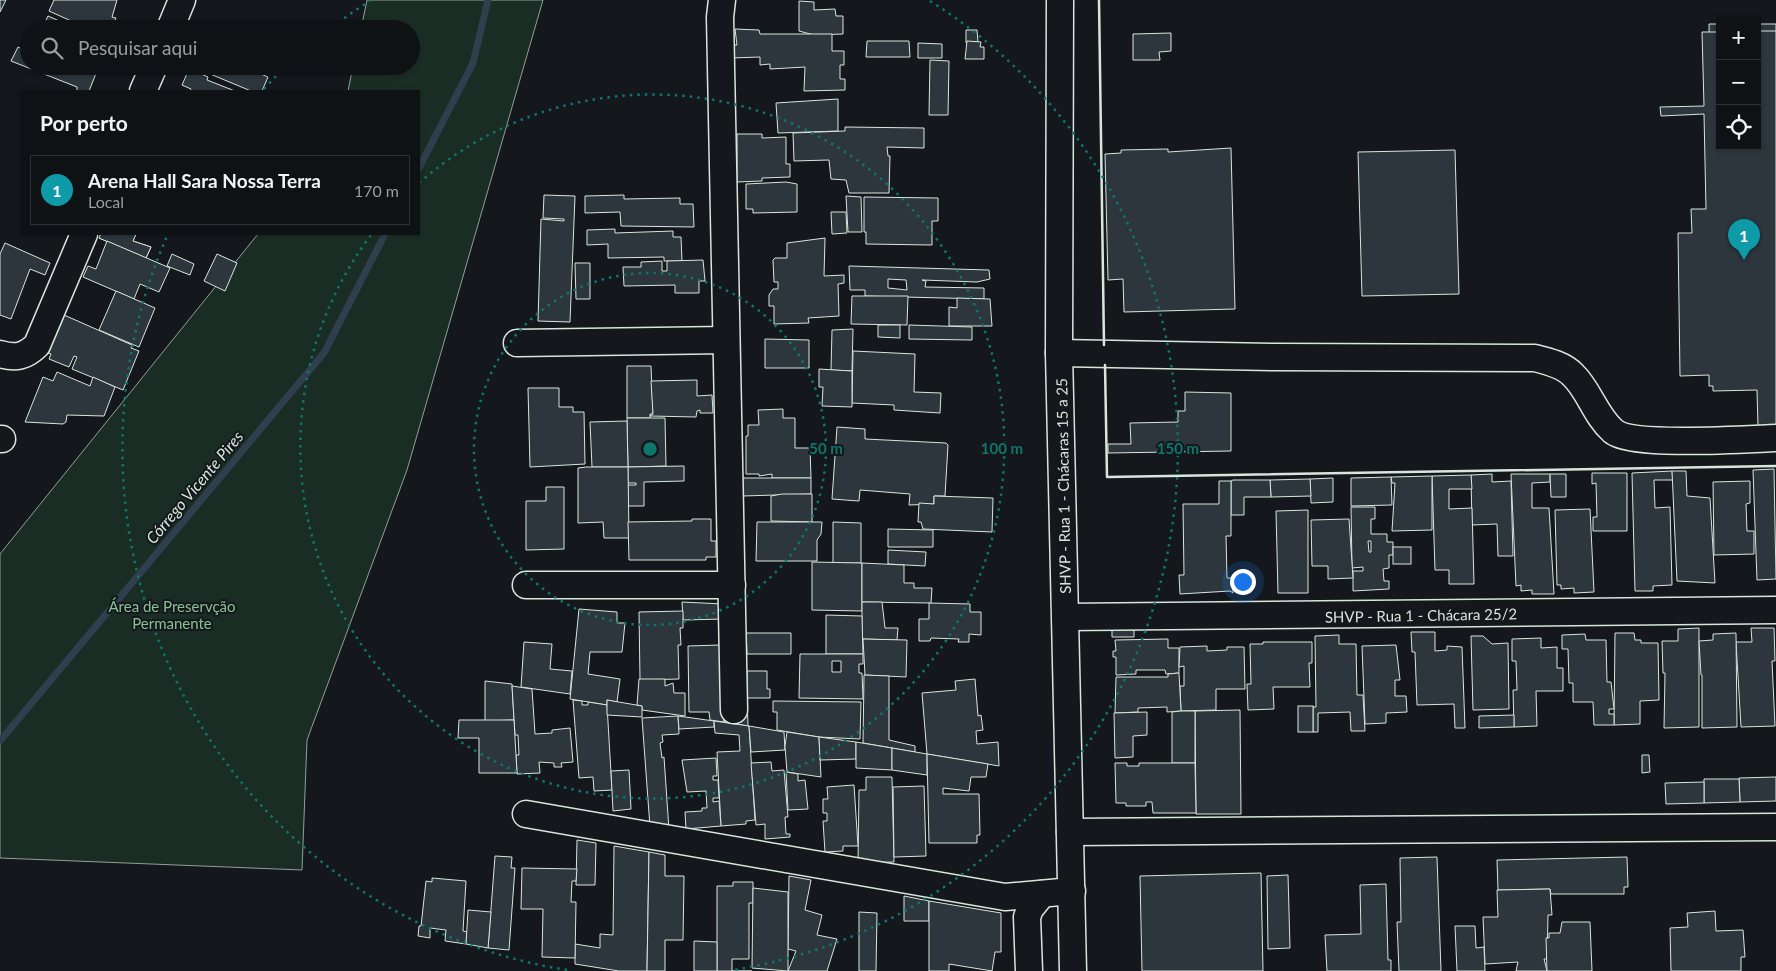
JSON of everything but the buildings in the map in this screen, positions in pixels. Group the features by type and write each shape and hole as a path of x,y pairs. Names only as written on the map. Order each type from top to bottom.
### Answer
{"street":[{"path":"174,20 182,0"},
{"path":"722,0 720,27 734,710"},
{"name":"SHVP - Rua 1 - Chácaras 15 a 25","path":"1060,0 1060,353 1074,971"},
{"path":"144,90 150,75"},
{"path":"0,354 18,357 28,353 37,345 84,235"},
{"path":"517,343 726,340"},
{"path":"1060,353 1276,357 1535,358 1551,362 1572,373 1595,409 1614,432 1647,440 1776,438"},
{"path":"526,585 732,585"},
{"name":"SHVP - Rua 1 - Chácara 25/2","path":"1066,617 1776,610"},
{"path":"526,814 1005,897 1072,891"},
{"path":"1070,832 1776,827"},
{"path":"1029,971 1027,917 1030,909 1042,894"}],"green space":[{"name":"Área de Preservção Permanente","path":"367,0 543,0 407,470 307,740 302,870 0,858 0,554 257,235 420,235 420,90 348,90 351,75 420,75 420,20 363,20"}],"waterway":[{"name":"Córrego Vicente Pires","path":"420,166 473,63 488,0"},
{"name":"Córrego Vicente Pires","path":"0,741 324,353 384,235"}],"wall":[{"path":"1099,0 1104,345"},
{"path":"1105,365 1107,477 1776,466"}],"place":[{"name":"Arena Hall Sara Nossa Terra","path":"1744,260"}]}
